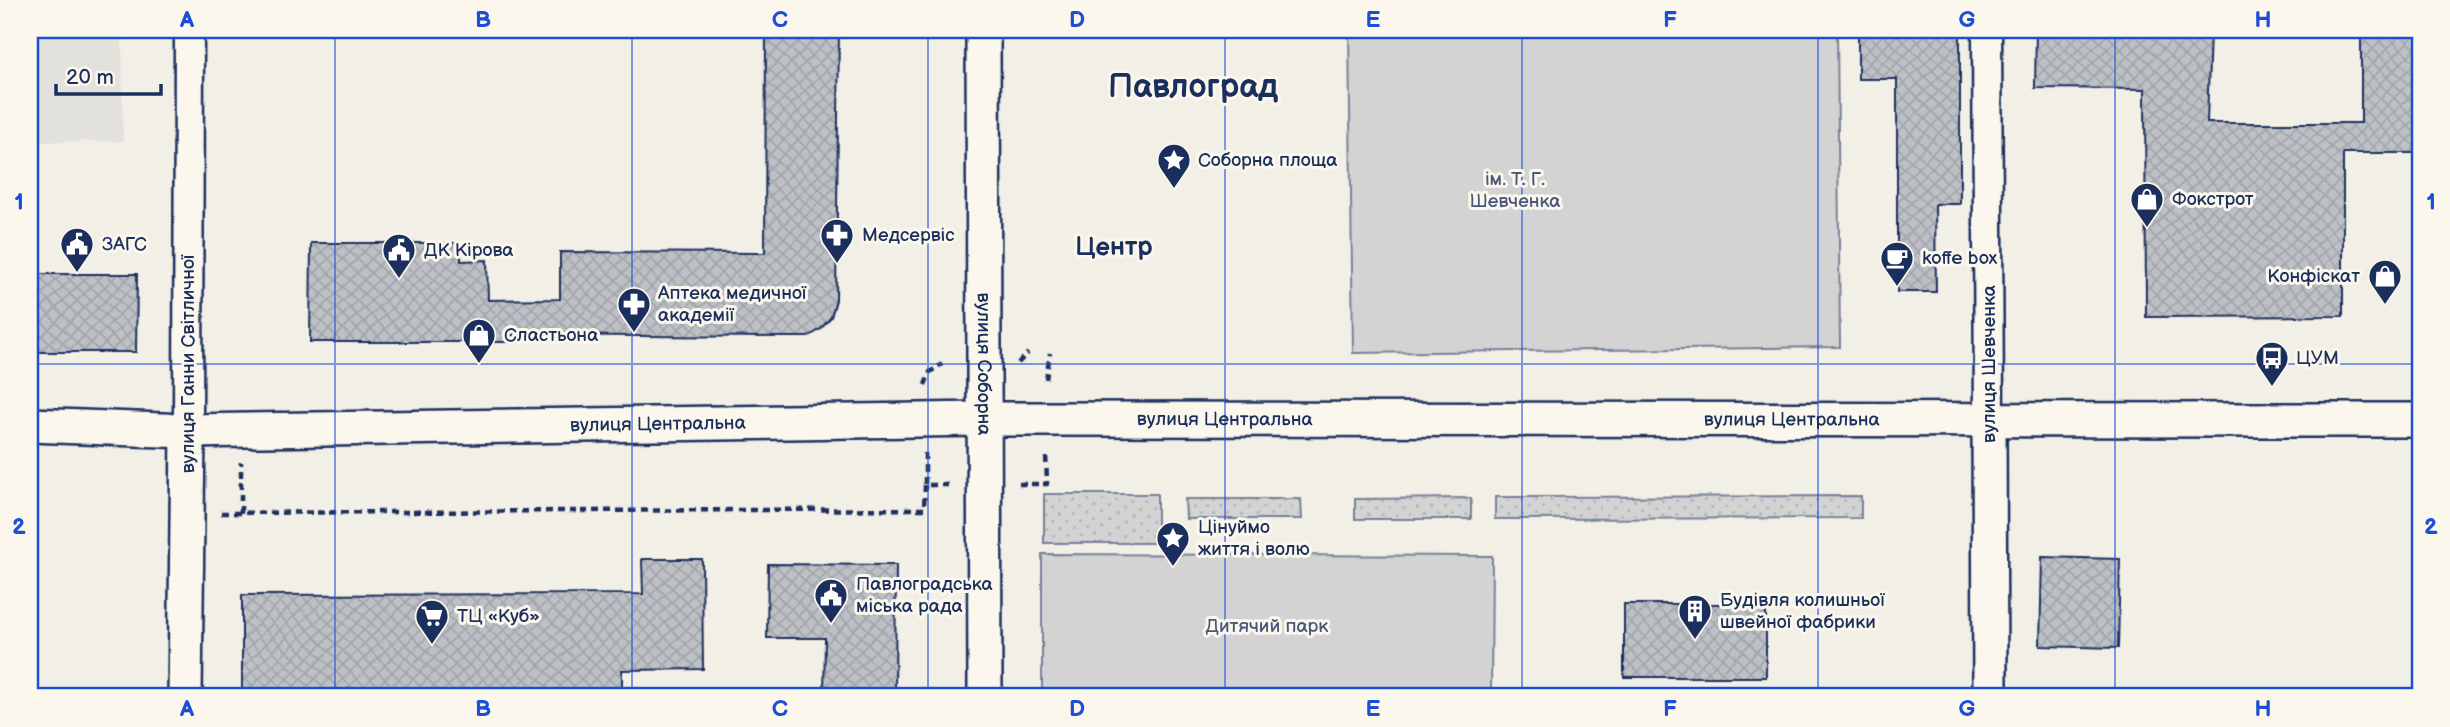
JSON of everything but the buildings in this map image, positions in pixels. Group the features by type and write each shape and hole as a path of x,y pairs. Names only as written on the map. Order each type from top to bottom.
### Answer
{"street":[{"name":"вулиця Ганни Світличної","path":"185,697 188,30"},
{"name":"вулиця Соборна","path":"983,30 985,697"},
{"name":"вулиця Шевченка","path":"1987,30 1990,697"},
{"name":"вулиця Центральна","path":"30,425 188,431 983,419 2420,420"}],"path":[{"path":"1018,364 1028,353"},
{"path":"1046,379 1050,353"},
{"path":"925,385 930,372 942,364"},
{"path":"216,513 924,509 925,451"},
{"path":"1018,484 1047,484 1046,453"},
{"path":"241,513 242,457"},
{"path":"925,485 948,485"}],"shaded area":[{"path":"30,30 122,30 123,141 30,142"}],"green space":[{"name":"ім. Т. Г. Шевченка","path":"1349,30 1837,30 1840,347 1353,353"},
{"path":"1044,494 1157,494 1157,543 1044,543"},
{"path":"1861,496 1861,518 1495,519 1495,497"},
{"path":"1471,498 1471,519 1355,519 1355,499"},
{"path":"1185,499 1301,499 1302,519 1186,519"},
{"name":"Дитячий парк","path":"1042,554 1492,556 1491,697 1042,697"}],"place":[{"name":"Соборна площа","path":"1174,190"},
{"name":"Фокстрот","path":"2147,229"},
{"name":"Медсервіс","path":"837,265"},
{"name":"ЗАГС","path":"77,274"},
{"name":"ДК Кірова","path":"399,280"},
{"name":"koffe box","path":"1897,288"},
{"name":"Конфіскат","path":"2385,306"},
{"name":"Аптека медичної академії","path":"634,334"},
{"name":"Сластьона","path":"479,365"},
{"name":"ЦУМ","path":"2272,388"},
{"name":"Цінуймо життя і волю","path":"1173,568"},
{"name":"Павлоградська міська рада","path":"831,625"},
{"name":"Будівля колишньої швейної фабрики","path":"1695,641"},
{"name":"ТЦ «Куб»","path":"432,646"}],"district":[{"name":"Павлоград","path":"1193,87"},
{"name":"Центр","path":"1114,247"}]}
